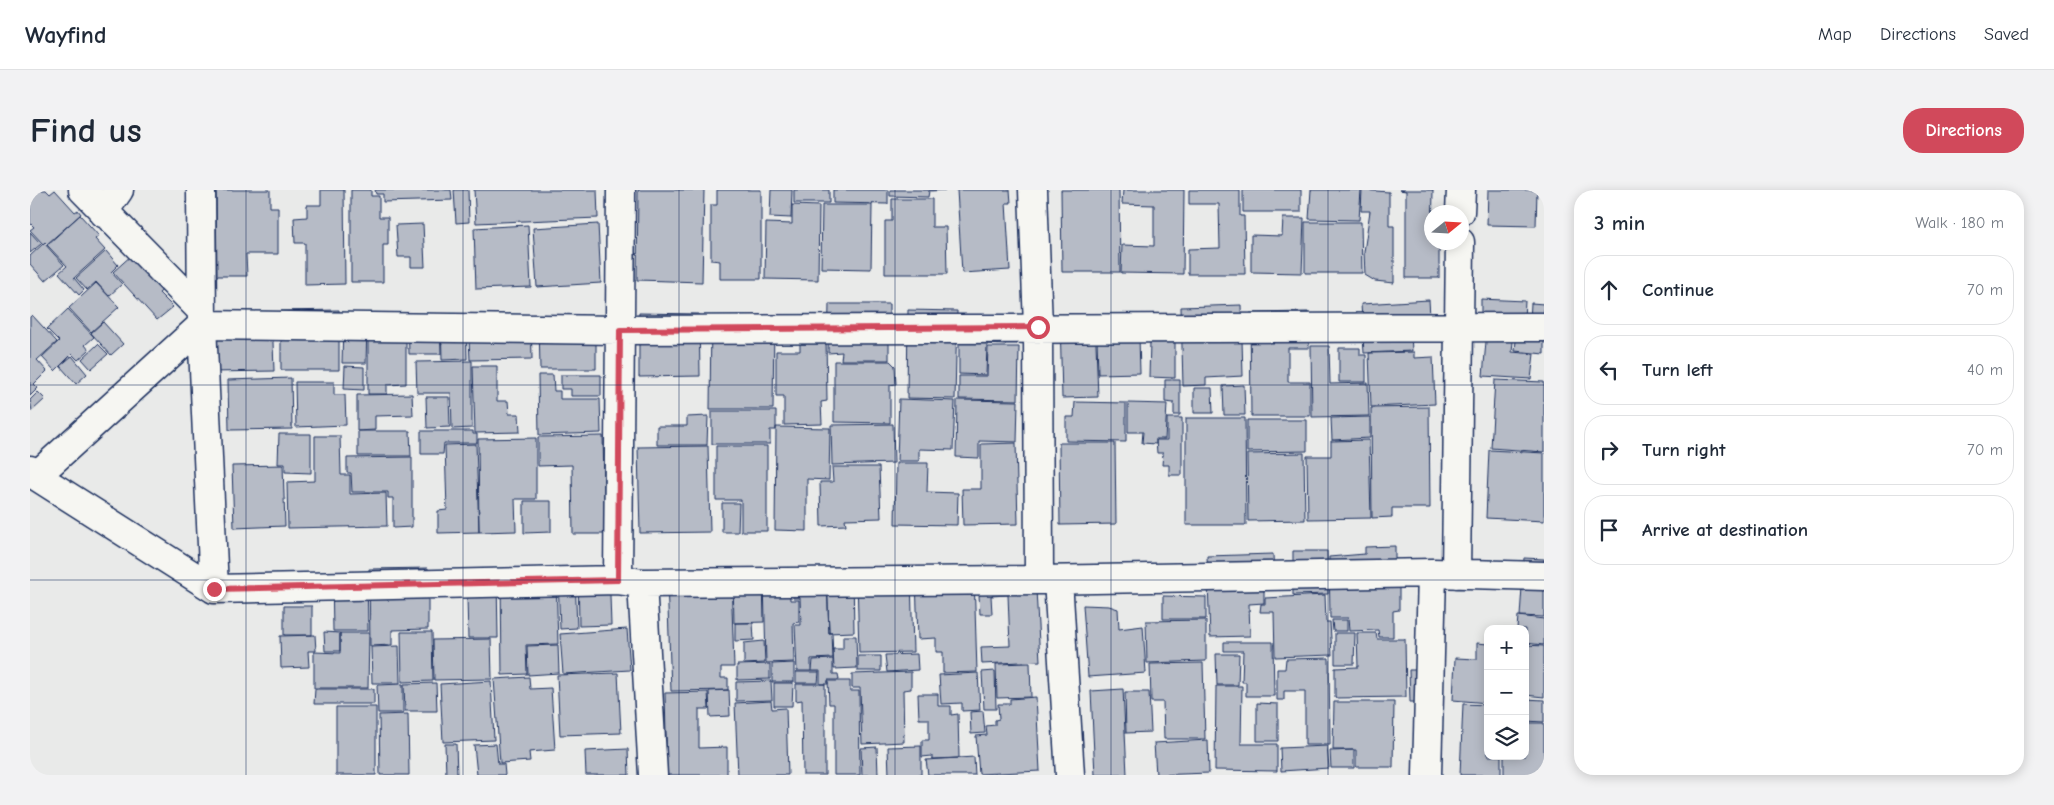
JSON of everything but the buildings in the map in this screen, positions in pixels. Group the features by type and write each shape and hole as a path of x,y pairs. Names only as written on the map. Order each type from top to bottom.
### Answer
{"street":[{"path":"83,190 202,318"},
{"path":"103,213 118,190"},
{"path":"201,190 202,318 214,589"},
{"path":"621,190 620,330 630,581 653,775"},
{"path":"1033,190 1049,580 1070,775"},
{"path":"1460,190 1460,205"},
{"path":"1427,775 1444,573 1458,327 1460,250"},
{"path":"1544,327 1038,327 620,330 202,318 33,473 214,589 630,581 1049,580 1444,573 1544,576"}],"route":[{"path":"214,589 618,580 620,330 1038,327"}]}
